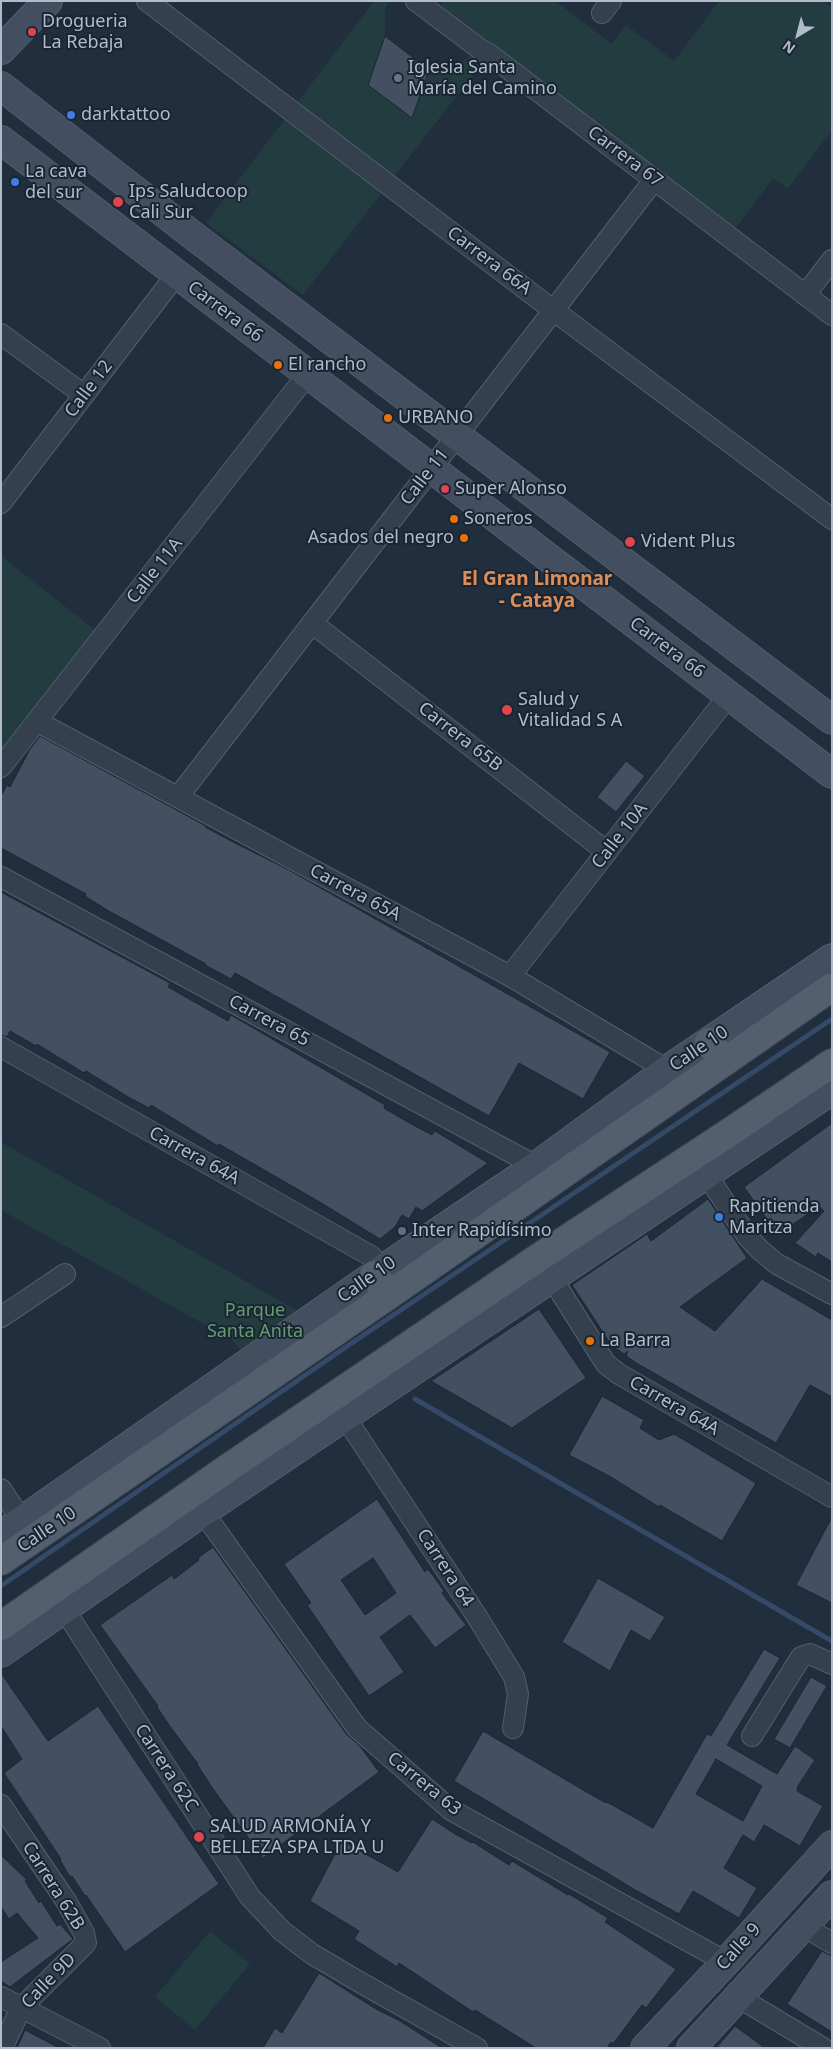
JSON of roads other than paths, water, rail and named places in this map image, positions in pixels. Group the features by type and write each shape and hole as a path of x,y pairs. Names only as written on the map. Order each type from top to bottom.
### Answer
{"main road":[{"path":"1,50 48,1"},
{"path":"1,86 832,720"},
{"name":"Carrera 66","path":"1,140 832,774"},
{"name":"Calle 10","path":"1,1562 667,1070 717,1052 832,958"},
{"name":"Calle 10","path":"12,1528 382,1280 717,1052 832,986"},
{"path":"1,1653 64,1609 228,1468 371,1386 551,1277 707,1175 736,1142 832,1063"},
{"path":"1,1626 133,1548 203,1512 345,1417 371,1386 538,1258 736,1142 832,1090"},
{"name":"Calle 9","path":"645,2048 726,1962 832,1844"},
{"path":"818,1909 832,1853"},
{"name":"Calle 9","path":"691,2048 818,1909"}],"street":[{"name":"Carrera 66A","path":"147,1 553,310 832,519"},
{"name":"Carrera 67","path":"416,1 439,8 480,50 489,54 832,315"},
{"name":"Calle 11","path":"178,797 654,180"},
{"path":"805,295 832,260"},
{"name":"Calle 12","path":"1,502 176,274"},
{"path":"1,334 84,395"},
{"name":"Calle 11A","path":"1,768 307,375"},
{"name":"Carrera 65B","path":"312,623 607,852"},
{"name":"Calle 10A","path":"510,976 729,695"},
{"name":"Carrera 65A","path":"38,722 510,976 667,1070"},
{"name":"Carrera 65","path":"1,877 536,1166"},
{"name":"Carrera 64A","path":"1,1047 370,1256 382,1280"},
{"path":"707,1175 747,1236 760,1250 778,1264 832,1294"},
{"path":"1,1317 65,1274"},
{"name":"Carrera 64A","path":"551,1277 606,1364 619,1374 832,1496"},
{"name":"Carrera 64","path":"345,1417 476,1615 514,1677 518,1694 513,1728"},
{"path":"1,1489 12,1528"},
{"name":"Carrera 63","path":"203,1512 358,1728 451,1810 726,1962"},
{"name":"Carrera 62C","path":"64,1609 239,1881 256,1904 282,1931 312,1954 477,2048"},
{"path":"752,1736 800,1657 810,1654 832,1664"},
{"name":"Carrera 62B","path":"1,1805 66,1901 84,1933 86,1943"},
{"path":"818,1909 832,1943"},
{"name":"Calle 9D","path":"2,2048 21,2008 86,1943"},
{"path":"1,1997 100,2048"},
{"path":"738,1997 823,2048"}],"waterway":[{"path":"1,1586 340,1351 832,1019"},
{"path":"415,1399 832,1641"}],"place":[{"name":"Drogueria La Rebaja","path":"32,32"},
{"name":"Iglesia Santa María del Camino","path":"398,78"},
{"name":"darktattoo","path":"71,115"},
{"name":"La cava del sur","path":"15,182"},
{"name":"Ips Saludcoop Cali Sur","path":"118,202"},
{"name":"El rancho","path":"278,365"},
{"name":"URBANO","path":"388,418"},
{"name":"Super Alonso","path":"445,489"},
{"name":"Soneros","path":"454,519"},
{"name":"Asados del negro","path":"464,538"},
{"name":"Vident Plus","path":"630,542"},
{"name":"Salud y Vitalidad S A","path":"507,710"},
{"name":"Rapitienda Maritza","path":"719,1217"},
{"name":"Inter Rapidísimo","path":"402,1231"},
{"name":"La Barra","path":"590,1341"},
{"name":"SALUD ARMONÍA Y BELLEZA SPA LTDA U","path":"199,1837"}],"district":[{"name":"El Gran Limonar - Cataya","path":"537,591"}],"park label":[{"name":"Parque Santa Anita","path":"255,1321"}]}
